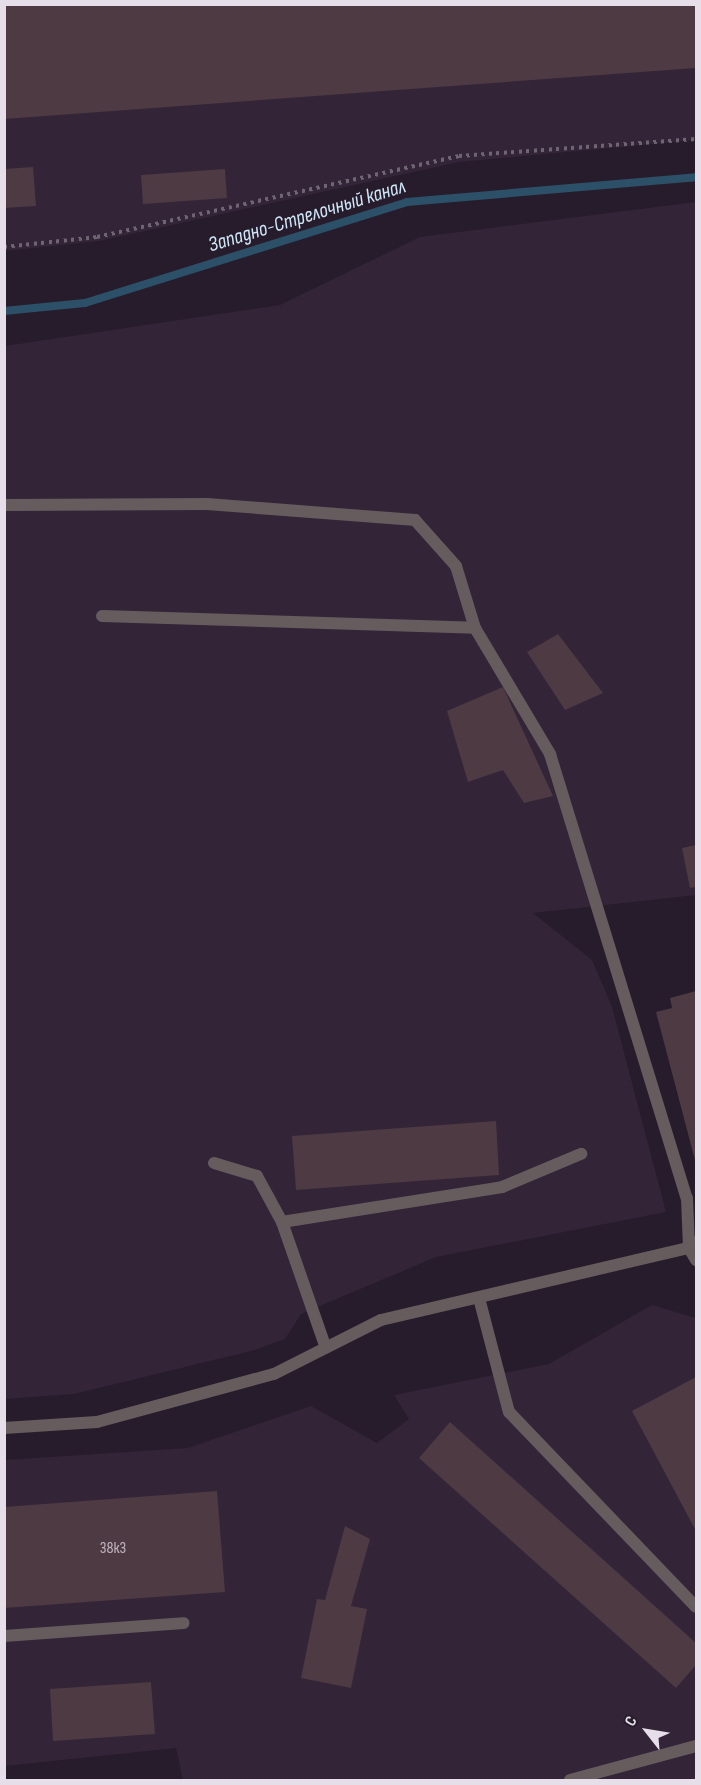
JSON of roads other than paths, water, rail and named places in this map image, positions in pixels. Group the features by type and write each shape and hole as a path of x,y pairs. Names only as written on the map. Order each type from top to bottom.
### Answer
{"lane":[{"path":"4,505 207,504 415,520 456,566 475,628 550,754 687,1198 696,1260"},
{"path":"102,615 475,628"},
{"path":"282,1222 502,1187 581,1154"},
{"path":"214,1163 257,1176 282,1222 326,1348"},
{"path":"4,1428 97,1422 274,1374 381,1320 693,1245"},
{"path":"479,1298 509,1412 696,1607"},
{"path":"4,1636 184,1623"},
{"path":"570,1780 696,1746"}],"waterway":[{"name":"Западно-Стрелочный канал","path":"4,311 85,303 407,202 696,177"}]}
